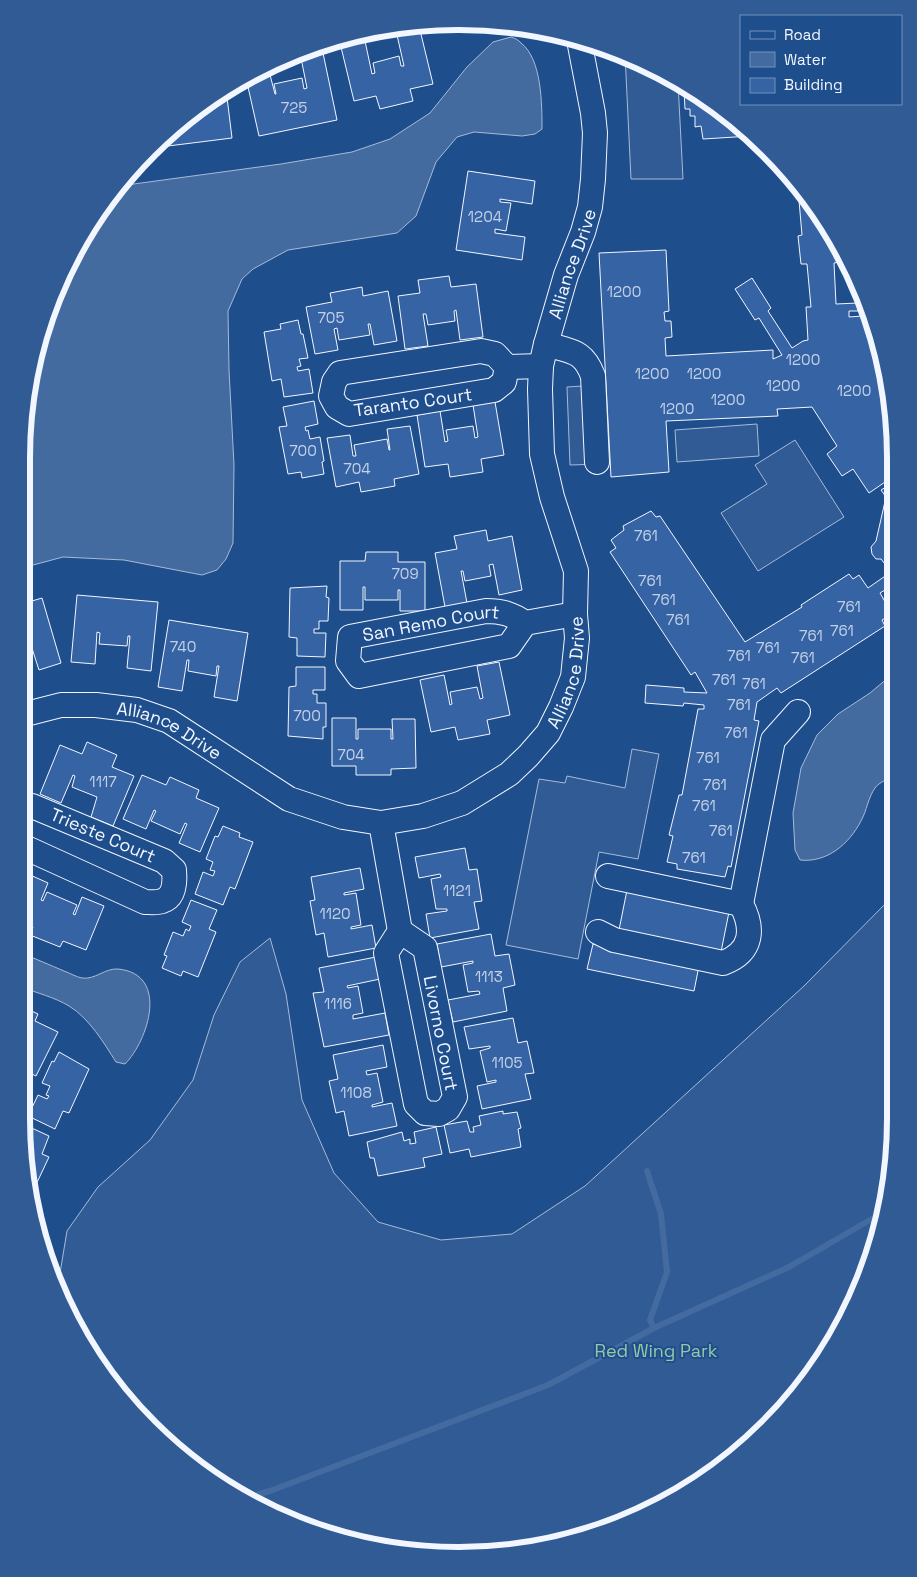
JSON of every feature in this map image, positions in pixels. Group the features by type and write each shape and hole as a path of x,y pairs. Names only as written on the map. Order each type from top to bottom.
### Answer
{"street":[{"name":"Alliance Drive","path":"30,714 61,704 96,705 138,710 169,721 289,799 343,817 381,823 423,816 462,803 509,774 548,733 561,707 572,677 577,638 575,614 576,570 552,496 542,454 540,406 543,355 566,275 583,232 590,207 595,133 581,48"},
{"name":"Taranto Court","path":"482,351 495,354 507,367 504,382 494,390 349,414 337,407 331,396 334,382 340,373 482,351"},
{"path":"507,367 543,355 581,355 588,363 593,376 597,462"},
{"name":"San Remo Court","path":"525,623 514,615 500,611 486,612 350,637 348,661 359,676 509,646 525,623 575,614"},
{"path":"598,932 614,940 723,963 732,960 744,950 750,936 748,917 740,904 773,740 798,712"},
{"name":"Trieste Court","path":"30,807 164,861 174,870 175,881 172,893 162,901 145,902 30,850"},
{"path":"381,823 400,931"},
{"path":"608,876 740,904"},
{"name":"Livorno Court","path":"400,931 425,948 455,1097 448,1109 439,1114 425,1113 416,1104 386,953 400,931"}],"shaded area":[{"path":"626,64 678,90 683,179 631,179"},
{"path":"598,385 601,464 570,465 567,387"},
{"path":"757,424 759,456 677,462 675,430"},
{"path":"795,440 844,517 758,571 721,513 767,484 755,465"},
{"path":"632,749 659,754 638,859 599,852 578,959 506,945 539,779 565,783 567,776 625,788"},
{"path":"887,902 886,1147 879,1202 864,1256 843,1308 830,1333 815,1357 781,1401 741,1441 697,1475 648,1503 622,1514 596,1524 542,1539 487,1546 458,1547 430,1546 375,1539 321,1524 295,1514 244,1490 220,1475 176,1441 136,1401 102,1357 87,1333 63,1282 60,1274 67,1231 98,1187 150,1140 193,1080 214,1015 240,962 270,938 286,994 302,1100 334,1173 378,1222 441,1240 512,1234 585,1186 804,986"}],"water":[{"path":"511,37 528,50 537,71 542,108 542,129 535,134 522,136 474,132 457,137 436,162 416,216 397,233 288,250 253,269 242,279 228,311 234,465 233,543 226,559 217,570 202,575 124,560 63,557 30,566 31,430 38,375 45,348 53,321 74,269 102,220 129,185 281,164 352,152 390,139 430,113 467,67 493,42"},
{"path":"887,679 887,779 875,788 861,821 844,844 828,855 810,860 800,860 795,850 793,813 801,768 817,735 838,714 870,693"},
{"path":"30,957 80,977 87,978 113,969 134,974 144,983 149,995 150,1010 141,1040 125,1064 116,1062 96,1031 83,1017 69,1006 30,990"}],"building":[{"path":"420,32 433,84 410,89 413,101 380,109 376,96 354,101 341,47 365,41 372,74 375,73 373,63 399,56 401,66 404,66 397,35"},
{"path":"323,53 337,120 259,136 248,85 270,74 275,94 274,84 302,78 304,89 307,88 302,60"},
{"path":"684,94 742,137 703,139 701,126 695,127 695,116 690,116 690,109 685,109"},
{"path":"227,98 232,138 166,146 176,136"},
{"path":"468,171 535,181 532,204 500,199 500,202 511,203 506,231 495,229 495,233 525,237 522,260 456,250"},
{"path":"799,199 815,220 839,262 834,263 836,304 857,303 858,311 849,311 849,317 862,316 864,321 879,375 886,430 887,481 869,493 853,469 842,476 827,454 837,446 812,407 777,409 778,416 666,421 669,472 611,477 599,253 666,250 669,311 664,312 665,321 671,321 672,337 665,338 666,356 773,350 773,359 782,355 759,318 755,320 735,289 752,278 771,308 768,311 792,348 808,340 806,307 811,307 807,264 801,264 798,236 802,235"},
{"path":"449,276 451,287 476,284 483,337 460,340 456,310 454,311 455,321 428,325 426,314 423,314 428,346 405,349 398,296 420,293 418,280"},
{"path":"362,287 363,296 388,291 397,341 374,345 370,324 368,324 370,335 339,340 337,328 334,329 338,350 315,354 306,307 332,302 330,293"},
{"path":"298,320 308,358 299,359 301,366 297,367 298,371 309,369 313,393 284,397 281,379 272,381 264,332 281,329 280,324"},
{"path":"314,401 318,424 305,427 306,431 308,430 310,439 320,437 324,474 302,478 301,472 288,474 279,427 287,426 283,407"},
{"path":"495,402 504,455 481,459 483,472 450,477 448,464 425,467 417,415 440,411 445,442 448,441 446,430 473,426 475,438 478,437 473,405"},
{"path":"410,426 419,474 394,479 395,486 361,492 359,482 336,487 327,438 350,435 353,456 356,456 354,445 387,439 390,450 387,429"},
{"path":"887,486 887,534 885,543 887,546 887,567 881,559 876,559 872,554 871,547 876,541 886,497 881,490"},
{"path":"651,511 656,517 660,516 745,642 802,607 801,605 849,574 853,579 859,575 868,588 887,575 887,589 880,593 887,605 887,617 882,620 885,626 781,693 777,688 757,702 754,720 759,721 731,867 728,866 725,877 677,869 677,864 667,862 673,836 669,835 679,795 682,795 698,709 704,709 704,705 684,703 683,706 645,703 646,685 684,688 684,692 707,693 695,672 691,675 610,552 616,548 611,540 624,530 623,526"},
{"path":"486,530 488,541 512,536 522,590 499,595 493,564 489,565 491,576 465,581 463,571 461,571 467,603 445,607 435,553 457,549 454,536"},
{"path":"366,552 398,552 398,562 425,562 425,611 400,611 400,590 398,590 398,600 365,600 365,587 363,587 363,610 340,610 340,561 365,561"},
{"path":"327,586 326,597 329,598 328,621 319,621 319,629 314,629 314,633 326,633 325,657 297,656 297,638 289,637 290,588"},
{"path":"77,595 158,602 151,671 127,668 130,636 128,636 127,646 99,644 100,633 97,632 95,664 71,662"},
{"path":"42,598 61,663 39,670 30,642 30,602"},
{"path":"169,620 248,633 237,701 214,697 219,666 217,666 216,676 188,671 189,660 187,660 182,691 158,687"},
{"path":"499,662 510,715 487,720 490,734 458,740 455,727 431,732 420,680 444,675 450,705 452,704 450,692 477,687 480,699 483,698 477,666"},
{"path":"296,667 325,667 325,690 313,690 313,694 317,694 317,703 326,703 326,727 323,727 323,739 288,736 289,687 296,686"},
{"path":"332,718 356,718 356,739 358,739 358,729 391,729 391,739 393,739 392,719 415,719 416,768 391,769 391,775 356,775 356,766 332,766"},
{"path":"87,742 117,755 112,767 134,776 113,826 91,817 97,797 72,787 75,776 73,775 61,803 40,794 60,745 82,754"},
{"path":"142,775 166,785 170,777 199,790 196,798 219,808 200,852 179,843 187,824 185,823 180,834 151,821 156,811 154,810 146,829 123,819"},
{"path":"223,826 240,833 239,837 253,842 235,889 230,887 223,905 195,894 203,872 213,876 215,871 210,870 213,862 206,859 215,836 218,837"},
{"path":"465,848 469,870 477,869 482,901 474,902 479,929 430,938 426,914 447,911 447,909 436,909 431,879 441,877 440,874 419,878 415,857"},
{"path":"360,868 364,889 344,893 344,895 356,893 361,925 351,927 351,929 372,925 376,948 328,957 324,933 316,935 310,901 315,900 311,877"},
{"path":"30,875 48,883 41,900 43,901 47,892 77,905 73,914 75,915 82,897 104,906 86,950 63,941 60,947 30,935 33,927 30,926"},
{"path":"627,890 729,912 721,952 619,930"},
{"path":"191,900 217,910 209,929 216,932 198,977 183,971 181,976 162,968 167,956 164,955 173,932 183,936 186,929 189,931 191,926 182,922"},
{"path":"491,934 495,956 509,954 515,985 503,988 507,1011 453,1022 448,1000 480,994 479,991 468,992 463,965 473,963 473,961 441,967 437,944"},
{"path":"593,944 699,966 694,991 587,969"},
{"path":"376,957 380,979 347,986 348,988 358,986 363,1013 353,1015 353,1019 385,1013 389,1035 324,1047 313,993 324,992 319,968"},
{"path":"30,1010 38,1014 35,1021 58,1032 36,1076 30,1073"},
{"path":"513,1018 518,1043 527,1041 534,1073 525,1074 531,1099 482,1109 477,1086 496,1082 496,1080 487,1082 480,1051 490,1048 490,1046 469,1049 464,1027"},
{"path":"383,1045 387,1067 366,1071 367,1075 377,1073 383,1102 372,1105 372,1107 392,1103 397,1126 349,1136 344,1111 336,1113 329,1081 338,1079 333,1055"},
{"path":"59,1052 89,1069 69,1113 63,1111 55,1129 30,1117 30,1112 38,1095 47,1099 49,1096 46,1095 50,1086 42,1083 52,1061 54,1062"},
{"path":"503,1111 503,1114 517,1112 521,1128 518,1129 521,1147 471,1157 469,1149 450,1153 444,1125 467,1121 470,1132 474,1132 473,1127 481,1125 479,1116"},
{"path":"30,1127 49,1136 42,1154 49,1157 36,1185"},
{"path":"436,1127 442,1154 423,1158 425,1167 378,1176 374,1158 370,1158 367,1142 402,1132 404,1141 410,1139 410,1144 416,1143 414,1132"}],"waterway":[{"path":"647,1171 661,1214 667,1272 650,1320 654,1328"},
{"path":"254,1495 548,1385 654,1328 789,1267 875,1217"}],"park label":[{"name":"Red Wing Park","path":"656,1350"}]}
